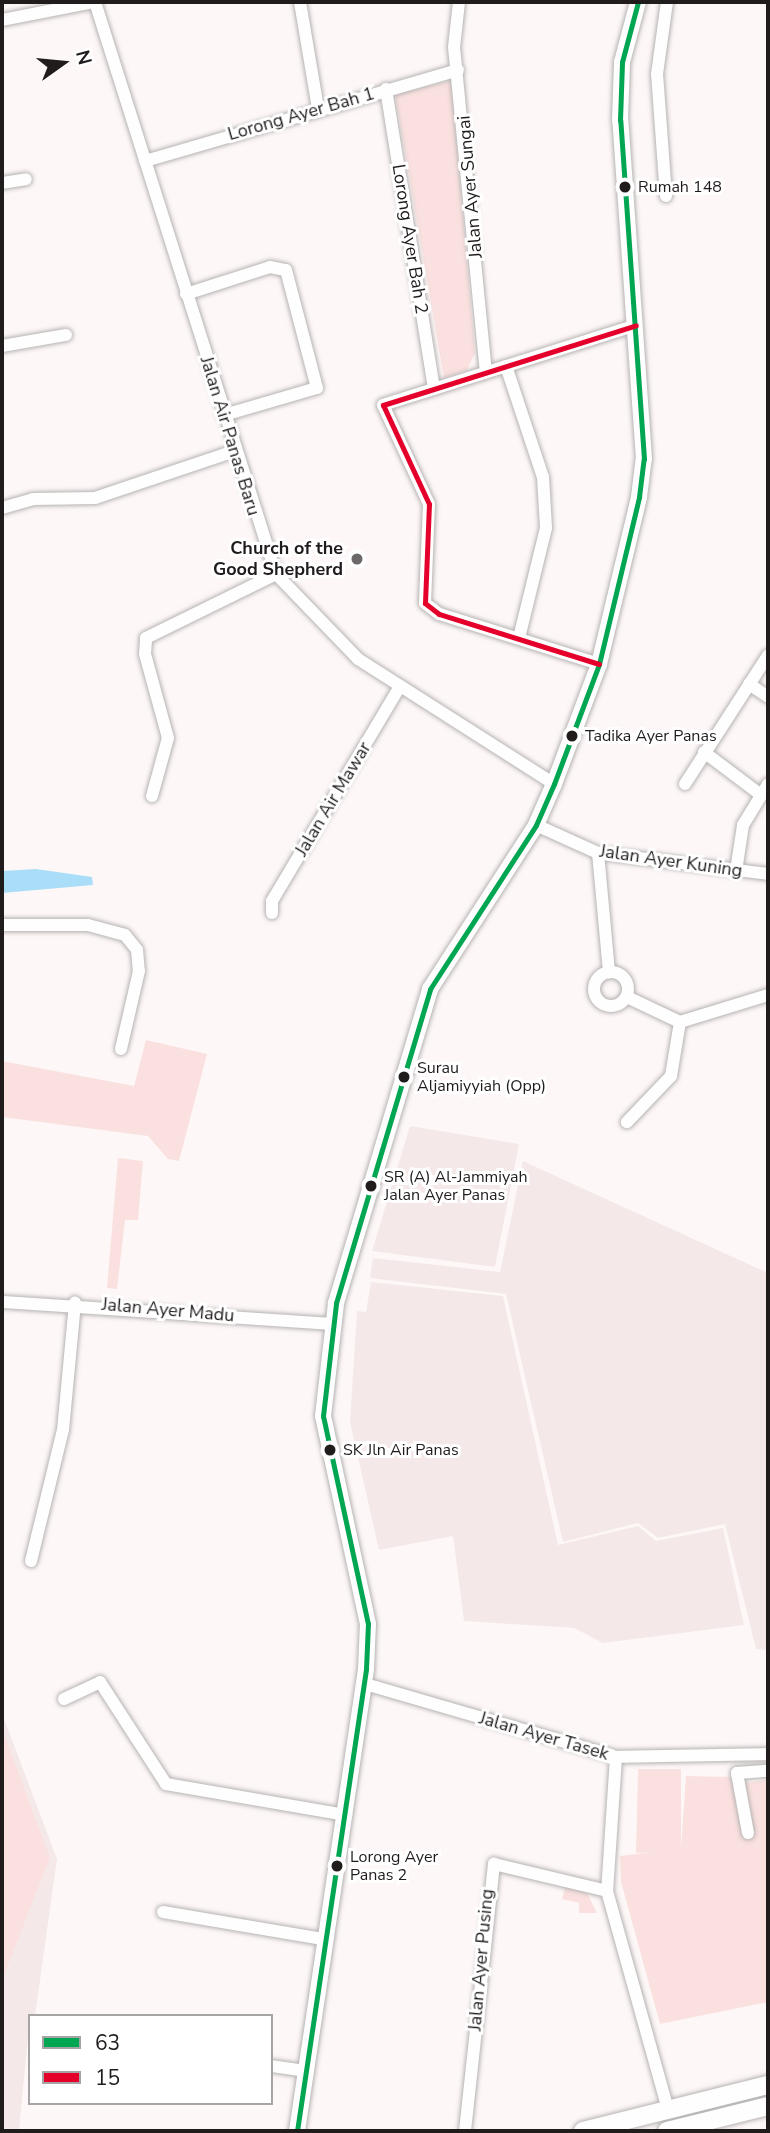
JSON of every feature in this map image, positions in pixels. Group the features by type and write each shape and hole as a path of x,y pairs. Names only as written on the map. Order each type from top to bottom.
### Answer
{"main road":[{"path":"593,2130 668,2110 767,2095"},
{"path":"667,2131 767,2095"}],"street":[{"path":"2,20 95,2"},
{"name":"Jalan Air Panas Baru","path":"95,2 276,574 332,637 400,686 554,784"},
{"path":"300,2 318,108"},
{"name":"Jalan Ayer Sungai","path":"459,2 453,29 486,372"},
{"path":"297,2131 323,1939 346,1815 365,1684 368,1624 323,1416 334,1324 348,1250 430,989 536,825 554,784 599,664 643,479 636,325 620,120 622,62 638,2"},
{"path":"666,196 656,74 667,2"},
{"name":"Lorong Ayer Bah 1","path":"145,161 318,108 458,70"},
{"name":"Lorong Ayer Bah 2","path":"386,89 434,389"},
{"path":"2,183 26,179"},
{"path":"186,294 270,267 286,270 317,388 224,415"},
{"path":"599,664 425,603 429,503 383,405 636,325"},
{"path":"2,346 66,335"},
{"path":"506,366 543,477 546,528 519,638"},
{"path":"2,508 33,499 95,498 235,451"},
{"path":"152,796 167,738 145,654 146,638 276,574"},
{"path":"685,784 768,655"},
{"path":"749,684 768,697"},
{"name":"Jalan Air Mawar","path":"272,913 272,901 400,686"},
{"path":"704,752 764,789 743,825 736,871"},
{"name":"Jalan Ayer Kuning","path":"536,825 598,853 768,874"},
{"path":"598,853 609,972"},
{"path":"2,925 88,925 125,935 137,950 139,971 121,1049"},
{"path":"609,972 596,982 597,999 612,1006 626,997"},
{"path":"609,972 624,977 626,997"},
{"path":"626,997 680,1023 768,995"},
{"path":"627,1122 671,1076 680,1023"},
{"name":"Jalan Ayer Madu","path":"2,1302 75,1303 334,1324"},
{"path":"31,1561 63,1430 75,1303"},
{"path":"64,1699 100,1682 166,1784 346,1815"},
{"name":"Jalan Ayer Tasek","path":"365,1684 615,1757 768,1754"},
{"path":"615,1757 607,1891 668,2110"},
{"path":"748,1833 737,1773 768,1771"},
{"name":"Jalan Ayer Pusing","path":"465,2131 494,1864 607,1891"},
{"path":"163,1912 323,1939"},
{"path":"273,2066 305,2071"}],"shaded area":[{"path":"451,81 475,353 467,370 444,378 395,94"},
{"path":"146,1040 207,1054 179,1161 168,1159 148,1136 2,1117 2,1061 134,1086"},
{"path":"410,1126 519,1144 495,1267 372,1251"},
{"path":"118,1158 143,1161 138,1220 125,1220 117,1289 107,1288"},
{"path":"523,1161 768,1273 768,1650 756,1649 725,1524 658,1538 638,1523 563,1542 506,1294 370,1278 373,1258 500,1272"},
{"path":"371,1282 503,1296 558,1545 638,1526 656,1541 723,1528 744,1625 603,1643 574,1628 464,1621 453,1536 379,1550 350,1422 357,1311 366,1312"},
{"path":"2,1713 57,1859 35,2014 28,2014 19,2131 2,2131"},
{"path":"2,1728 50,1858 2,1980"},
{"path":"638,1769 681,1769 681,1848 686,1776 734,1777 746,1839 754,1837 745,1783 768,1780 768,2002 660,2024 621,1882 620,1856 652,1852 636,1853"},
{"path":"565,1887 587,1893 597,1913 579,1913 579,1903 562,1899"}],"water":[{"path":"36,869 92,877 93,885 2,893 2,871"}],"transit line":[{"name":"63","path":"297,2131 366,1669 368,1624 323,1416 336,1303 430,989 536,825 554,784 599,664 639,497 644,459 620,120 622,62 638,2"},
{"name":"15","path":"599,664 439,614 425,603 429,504 383,405 636,325"}],"place":[{"name":"Rumah 148","path":"625,187"},
{"name":"Church of the Good Shepherd","path":"357,559"},
{"name":"Tadika Ayer Panas","path":"572,736"},
{"name":"Surau Aljamiyyiah (Opp)","path":"404,1077"},
{"name":"SR (A) Al-Jammiyah Jalan Ayer Panas","path":"371,1186"},
{"name":"SK Jln Air Panas","path":"330,1450"},
{"name":"Lorong Ayer Panas 2","path":"337,1866"}]}
